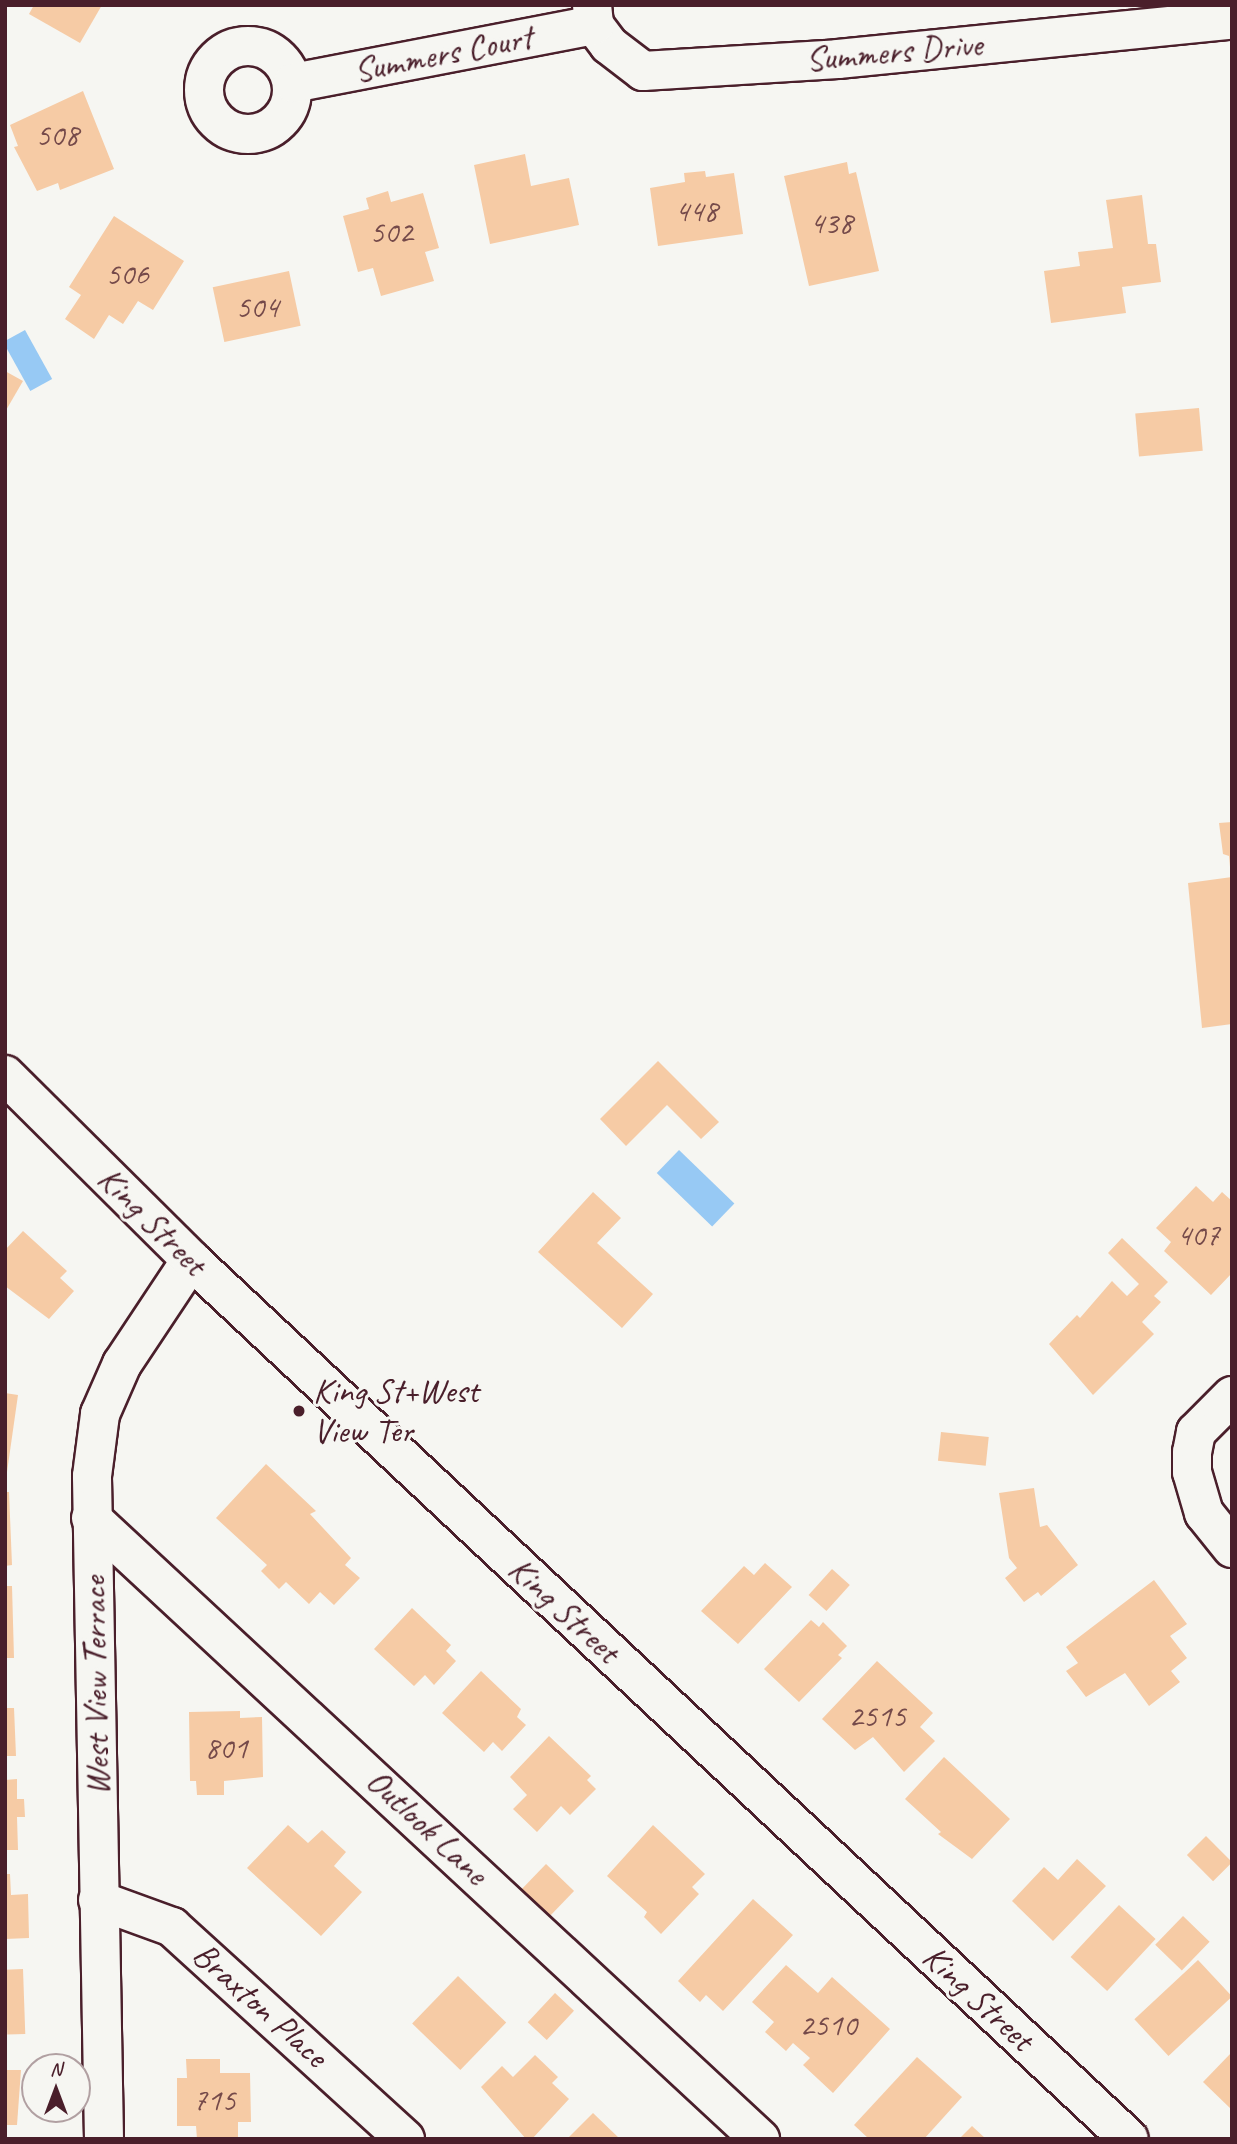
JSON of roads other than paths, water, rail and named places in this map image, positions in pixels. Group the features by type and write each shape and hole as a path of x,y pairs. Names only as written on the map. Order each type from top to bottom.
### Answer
{"street":[{"name":"Summers Drive","path":"593,15 613,50 643,71 838,58 1232,20"},
{"name":"Summers Court","path":"293,83 593,15"},
{"name":"King Street","path":"9,1082 191,1260 1129,2139"},
{"name":"West View Terrace","path":"104,2139 91,1518 100,1414 122,1364 191,1260"},
{"path":"1232,1396 1196,1432 1192,1457 1204,1513 1232,1548"},
{"name":"Outlook Lane","path":"91,1518 760,2139"},
{"name":"Braxton Place","path":"98,1900 173,1927 405,2139"}],"water":[{"path":"25,330 52,379 30,391 5,345 5,341"},
{"path":"679,1150 734,1203 712,1227 657,1173"}],"place":[{"name":"King St+West View Ter","path":"299,1411"}]}
